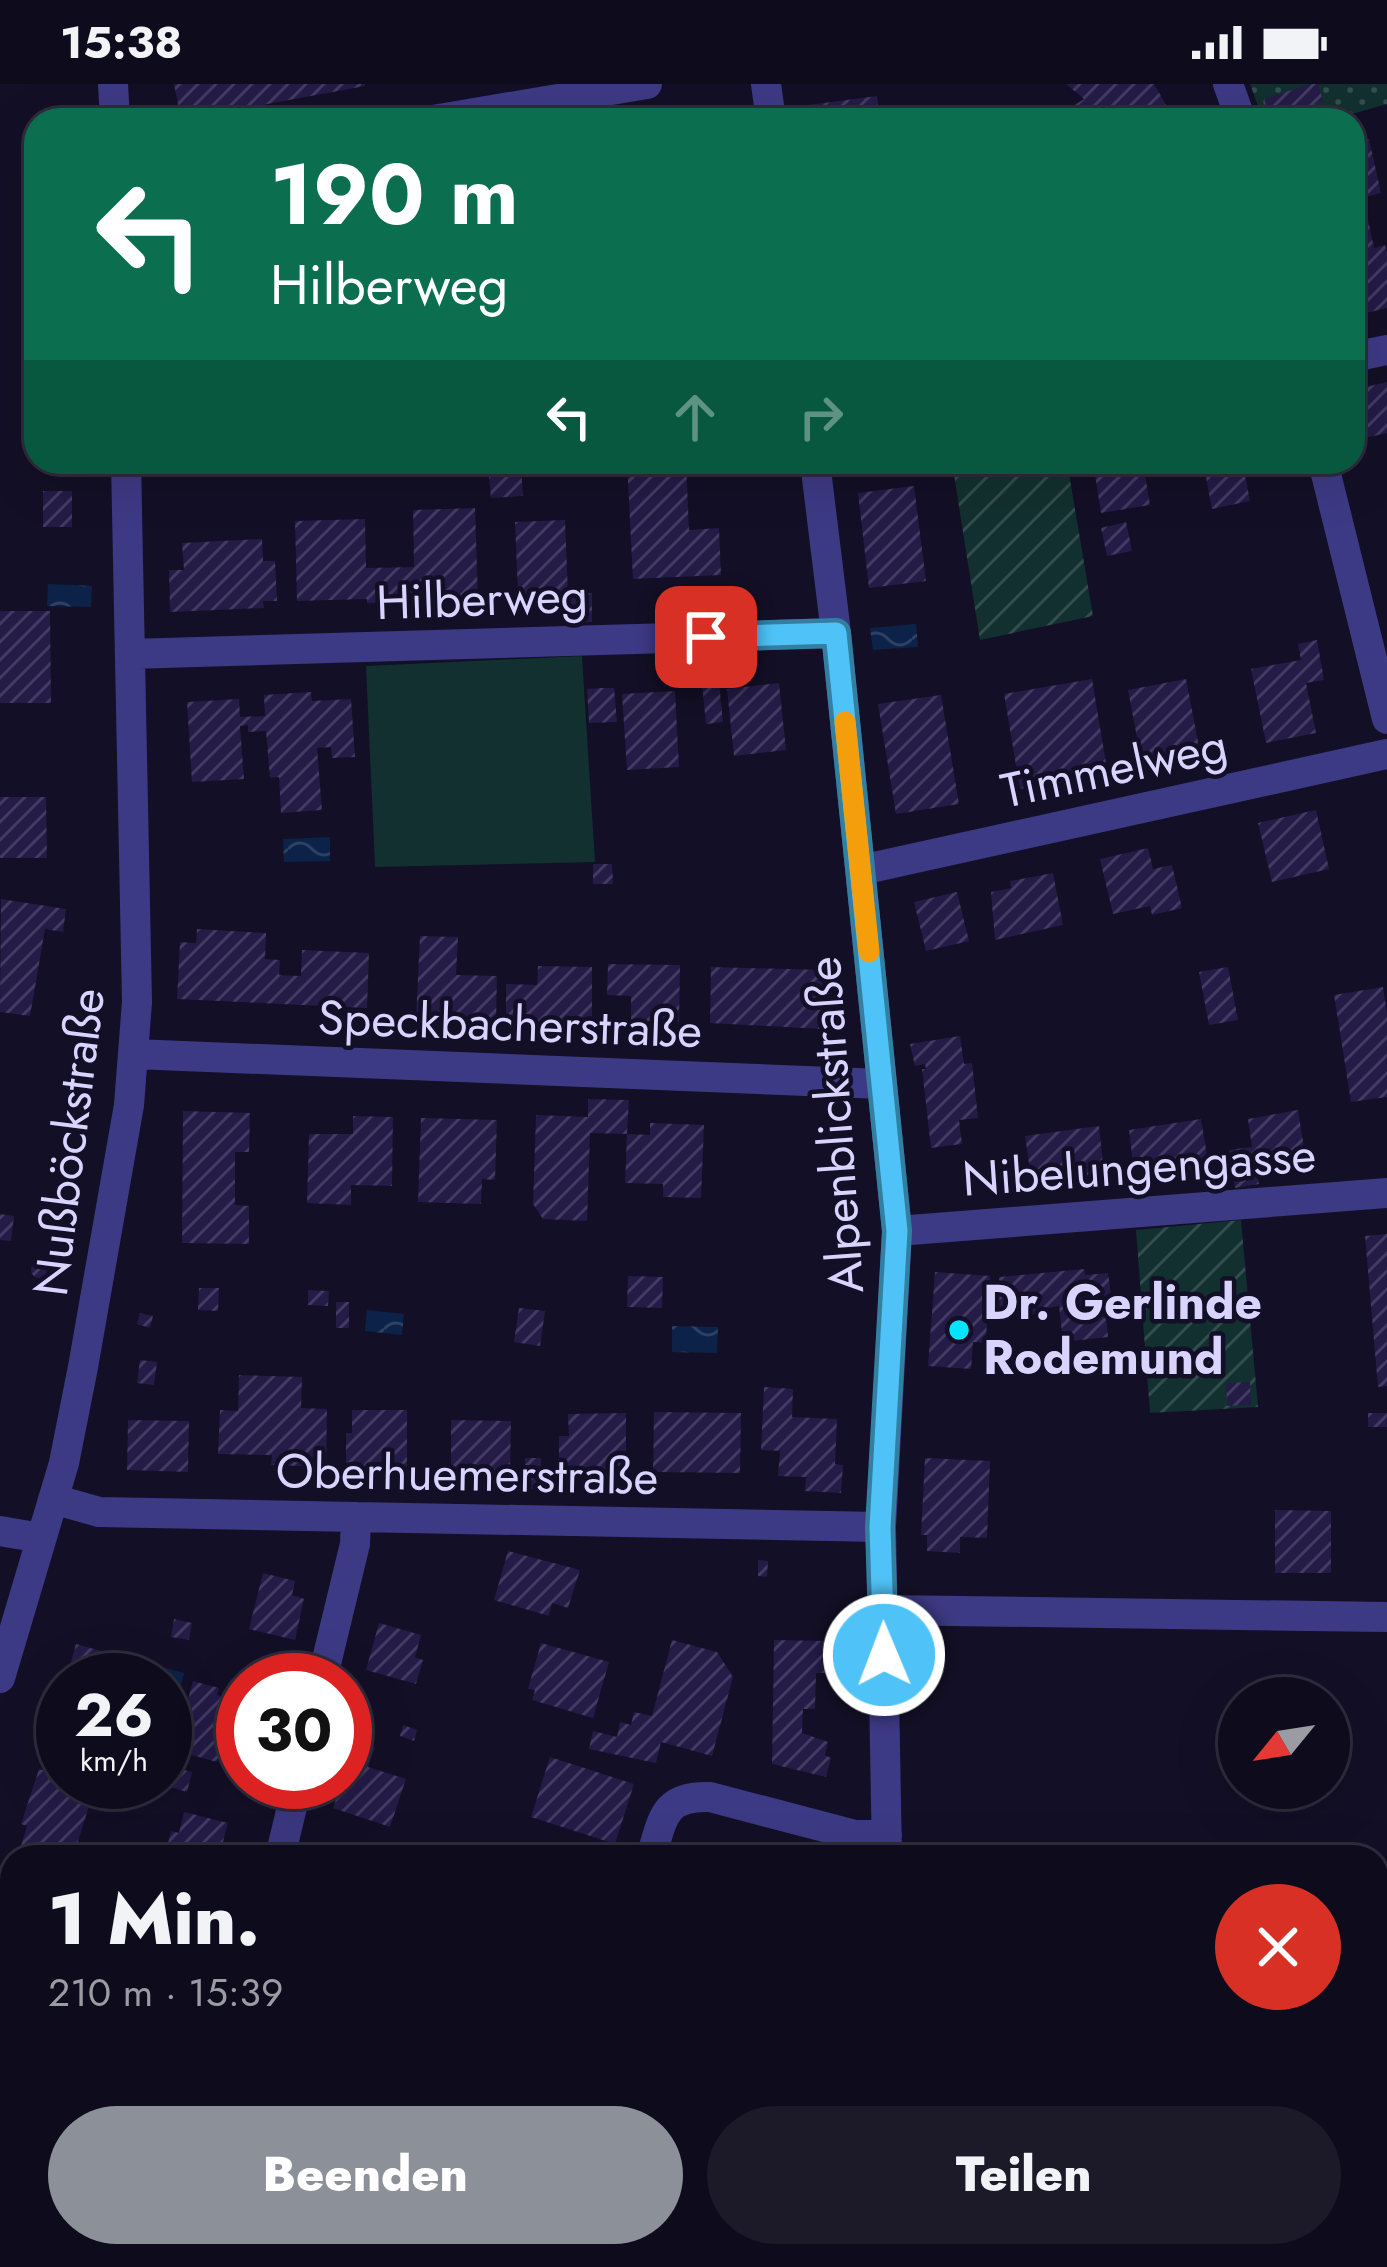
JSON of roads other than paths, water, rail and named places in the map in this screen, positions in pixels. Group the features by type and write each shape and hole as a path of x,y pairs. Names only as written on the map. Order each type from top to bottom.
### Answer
{"street":[{"path":"504,108 647,84"},
{"name":"Nußböckstraße","path":"0,1678 64,1463 129,1105 137,1002 125,474"},
{"name":"Alpenblickstraße","path":"816,474 897,1231 880,1527 887,1845"},
{"path":"1326,474 1387,719"},
{"name":"Hilberweg","path":"130,654 836,633"},
{"name":"Timmelweg","path":"860,870 1387,754"},
{"name":"Speckbacherstraße","path":"134,1054 882,1084"},
{"name":"Nibelungengasse","path":"897,1231 1387,1193"},
{"name":"Oberhuemerstraße","path":"53,1499 99,1512 880,1527"},
{"path":"329,1653 355,1544 356,1517"},
{"path":"0,1532 41,1538"},
{"path":"883,1610 1387,1617"},
{"path":"655,1845 668,1809 677,1801 710,1797 884,1845"},
{"path":"283,1845 292,1809"}],"water":[{"path":"48,584 92,586 91,607 47,606"},
{"path":"916,624 918,647 873,650 870,628"},
{"path":"330,837 330,861 284,862 283,839"},
{"path":"367,1310 404,1314 402,1335 365,1331"},
{"path":"672,1326 718,1327 717,1353 672,1352"}],"place":[{"name":"Dr. Gerlinde Rodemund","path":"959,1330"}]}
